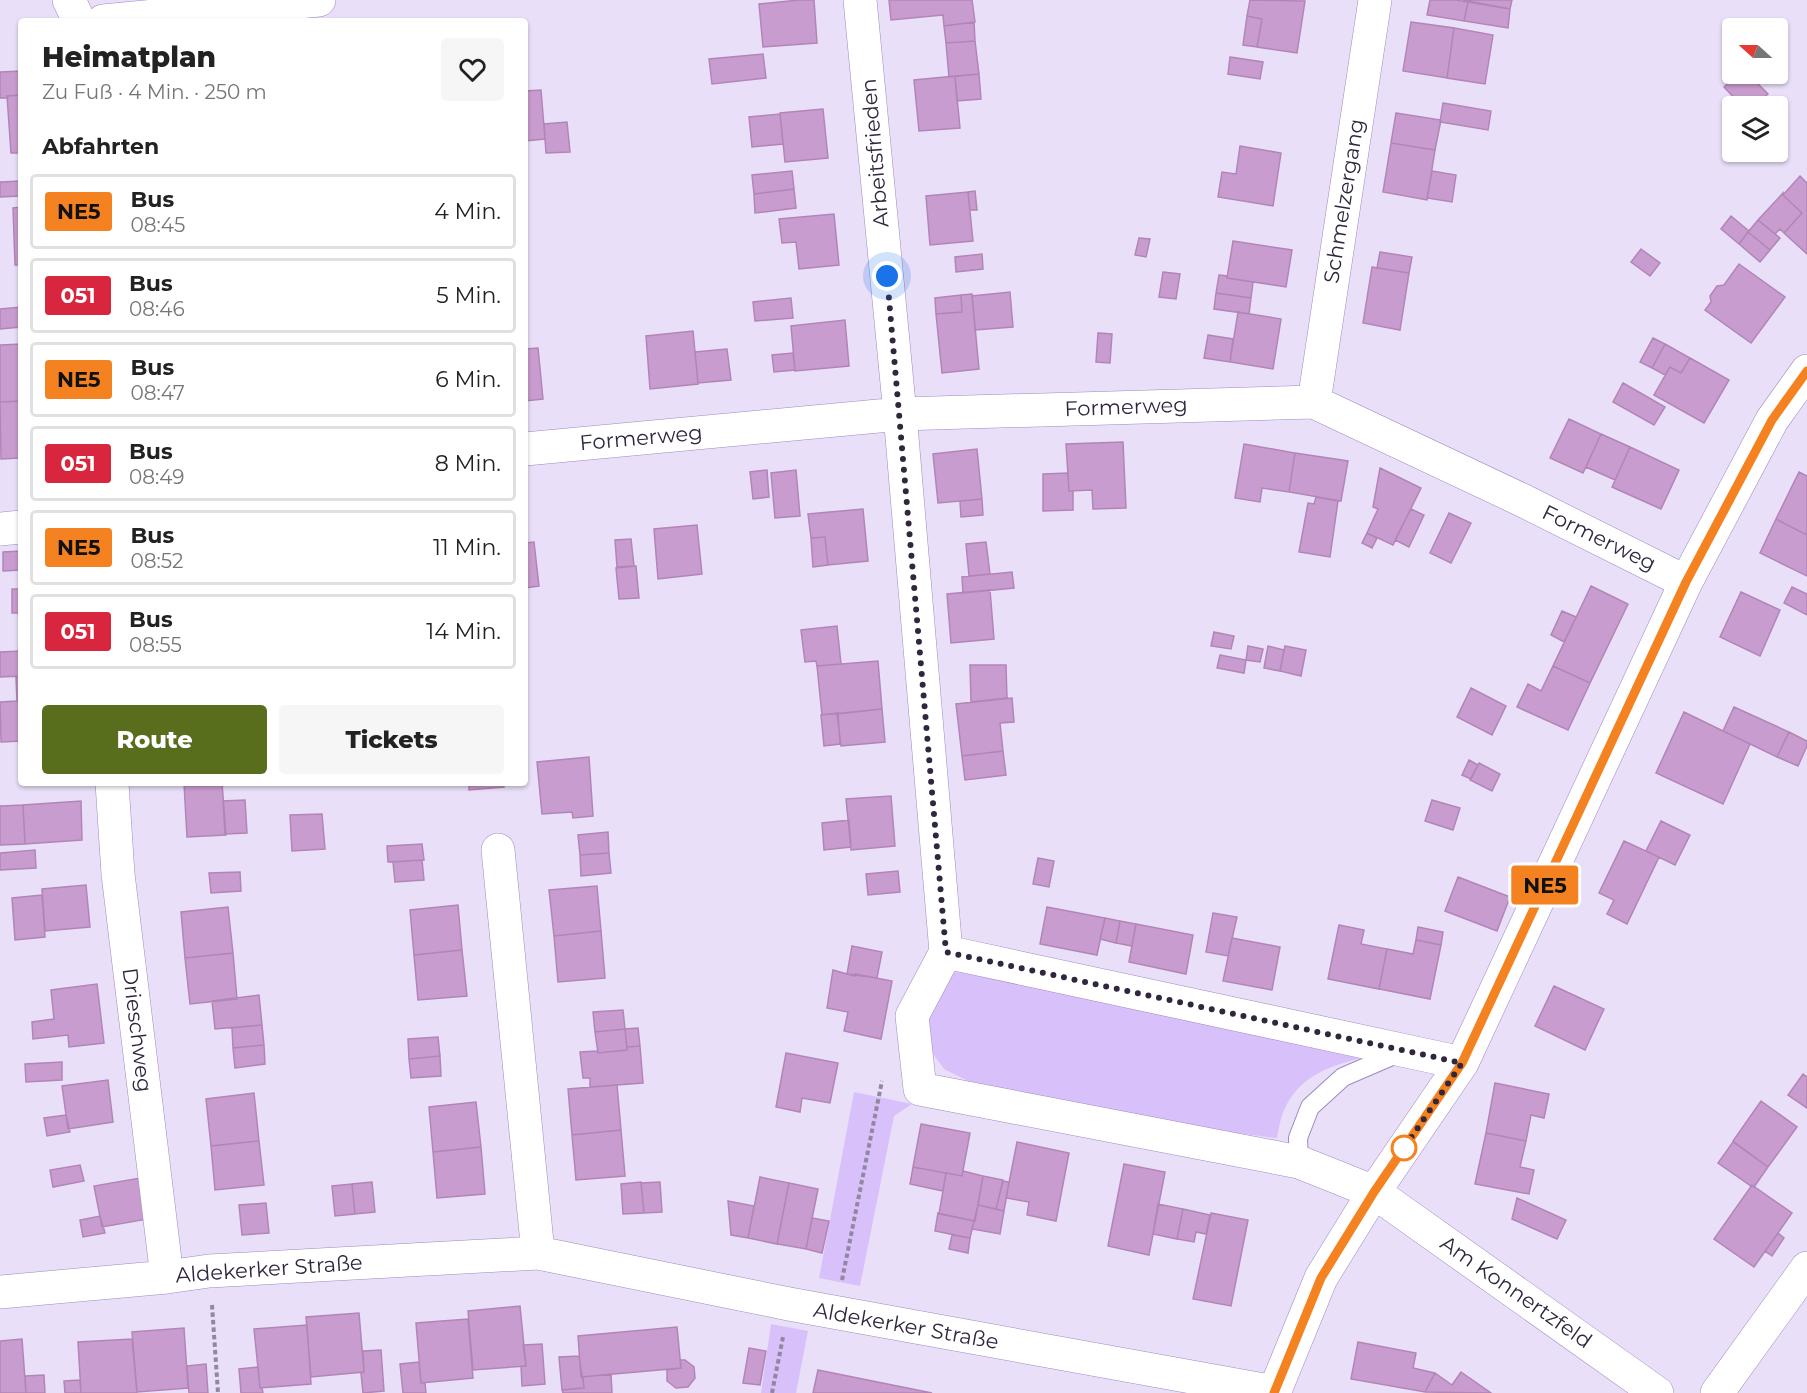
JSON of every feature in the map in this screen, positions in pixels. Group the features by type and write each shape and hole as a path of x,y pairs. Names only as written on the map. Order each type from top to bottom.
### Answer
{"street":[{"path":"69,0 78,18"},
{"path":"134,18 319,0"},
{"name":"Arbeitsfrieden","path":"861,0 900,414 946,952"},
{"name":"Schmelzergang","path":"1314,402 1375,0"},
{"path":"1274,1393 1321,1278 1374,1192 1462,1063 1686,582 1772,420 1807,371"},
{"name":"Formerweg","path":"528,449 900,414 1314,402 1521,500 1686,582"},
{"path":"0,529 18,527"},
{"name":"Drieschweg","path":"112,786 118,874 167,1276"},
{"path":"498,850 538,1253"},
{"path":"916,1058 912,1016 946,952 1462,1063"},
{"name":"Am Konnertzfeld","path":"916,1058 920,1089 1299,1162 1374,1192 1657,1393"},
{"name":"Aldekerker Straße","path":"0,1292 209,1271 538,1253 835,1313 1274,1393"},
{"path":"1717,1393 1807,1268"}],"lane":[{"path":"1299,1162 1298,1138 1310,1107 1343,1077 1405,1051"}],"path":[{"path":"835,1313 882,1077 916,1058"},
{"path":"209,1271 218,1393"},
{"path":"772,1393 789,1304"}],"shaded area":[{"path":"956,972 972,973 1373,1055 1323,1071 1302,1085 1293,1094 1284,1110 1277,1138 1221,1131 968,1081 944,1069 931,1051 928,1020 943,978"},
{"path":"854,1092 912,1104 894,1116 860,1286 819,1278"},
{"path":"771,1324 808,1331 796,1393 761,1393"}],"building":[{"path":"814,0 817,43 763,47 759,4"},
{"path":"889,0 972,0 975,22 944,26 943,15 891,20"},
{"path":"1250,0 1305,1 1297,53 1257,47 1262,19 1247,16"},
{"path":"1430,0 1468,2 1464,21 1427,15"},
{"path":"1463,0 1512,0 1510,9"},
{"path":"1468,2 1510,9 1508,28 1464,21"},
{"path":"1247,16 1262,19 1257,47 1243,45"},
{"path":"974,22 975,41 946,43 944,26"},
{"path":"1411,22 1454,28 1447,78 1403,71"},
{"path":"1454,28 1493,35 1485,84 1447,78"},
{"path":"975,41 979,74 949,77 946,43"},
{"path":"763,54 766,78 712,84 709,59"},
{"path":"1230,57 1263,62 1260,79 1228,74"},
{"path":"18,71 18,95 0,98 0,72"},
{"path":"979,74 981,99 957,101 955,76"},
{"path":"955,76 960,128 919,131 914,80"},
{"path":"1727,84 1758,84 1768,94 1766,96 1733,96 1724,87"},
{"path":"541,90 545,139 528,141 528,91"},
{"path":"18,95 18,153 11,153 7,96"},
{"path":"1443,103 1491,111 1488,130 1440,122"},
{"path":"823,109 828,158 785,162 780,113"},
{"path":"1396,113 1441,120 1435,150 1391,143"},
{"path":"780,114 783,144 752,147 749,117"},
{"path":"567,122 570,152 546,153 544,124"},
{"path":"1391,143 1435,150 1427,200 1383,192"},
{"path":"1240,146 1281,153 1273,206 1218,197 1222,172 1236,174"},
{"path":"792,171 794,189 754,194 752,175"},
{"path":"1432,171 1456,175 1452,202 1427,198"},
{"path":"1800,176 1807,183 1807,254 1784,233 1802,213 1783,195"},
{"path":"18,181 18,196 0,197 0,182"},
{"path":"794,189 796,208 755,213 754,194"},
{"path":"975,191 977,210 970,210 968,192"},
{"path":"968,192 973,241 930,245 926,196"},
{"path":"1783,193 1802,213 1784,233 1780,229 1775,234 1758,220"},
{"path":"18,207 18,265 15,265 13,208"},
{"path":"834,214 839,265 799,269 796,242 782,243 779,219"},
{"path":"1731,216 1749,231 1739,244 1721,229"},
{"path":"1758,220 1780,238 1770,250 1748,232"},
{"path":"1748,232 1770,250 1760,262 1739,244"},
{"path":"1139,238 1150,239 1146,257 1135,255"},
{"path":"1233,241 1292,250 1286,287 1227,278"},
{"path":"1641,249 1660,263 1650,276 1631,262"},
{"path":"1380,252 1412,257 1409,273 1377,268"},
{"path":"982,254 983,269 956,272 955,257"},
{"path":"1739,264 1785,297 1751,343 1705,310 1717,286 1724,285"},
{"path":"1372,267 1409,273 1400,330 1363,323"},
{"path":"1163,272 1180,274 1176,299 1159,297"},
{"path":"1219,275 1253,282 1251,298 1216,293"},
{"path":"1010,292 1013,327 975,330 972,296"},
{"path":"1216,293 1251,298 1249,314 1214,309"},
{"path":"972,294 979,369 942,373 936,314 962,312 961,295"},
{"path":"961,295 962,312 936,314 935,298"},
{"path":"791,298 793,318 755,321 753,302"},
{"path":"18,307 18,327 0,329 0,309"},
{"path":"1238,312 1281,319 1273,369 1230,362"},
{"path":"845,320 849,366 795,371 791,326"},
{"path":"693,331 698,384 650,389 646,336"},
{"path":"1098,333 1112,334 1110,363 1096,362"},
{"path":"1208,335 1233,339 1230,362 1204,358"},
{"path":"1653,338 1665,344 1652,368 1640,362"},
{"path":"18,344 18,401 0,402 0,345"},
{"path":"1665,344 1690,358 1681,373 1670,367 1665,375 1652,368"},
{"path":"538,348 543,399 528,401 528,349"},
{"path":"727,349 731,380 698,383 695,352"},
{"path":"793,353 795,370 774,372 772,355"},
{"path":"1690,358 1729,380 1704,423 1654,395 1670,367 1681,373"},
{"path":"1623,383 1665,407 1654,425 1613,402"},
{"path":"18,401 18,458 1,459 0,402"},
{"path":"1569,419 1601,434 1583,473 1550,458"},
{"path":"1601,434 1630,447 1615,480 1586,467"},
{"path":"1123,442 1126,508 1093,509 1092,490 1069,491 1066,444"},
{"path":"1244,444 1295,453 1289,492 1262,488 1260,502 1235,498"},
{"path":"1630,447 1679,470 1661,509 1612,487"},
{"path":"977,449 982,499 938,503 933,454"},
{"path":"1295,453 1348,461 1341,501 1289,492"},
{"path":"1380,468 1421,488 1393,545 1367,533 1378,509 1373,507"},
{"path":"767,470 769,497 753,499 750,472"},
{"path":"796,470 800,516 775,518 771,473"},
{"path":"1799,472 1807,476 1807,535 1776,519"},
{"path":"1068,473 1069,491 1073,491 1073,510 1043,511 1043,474"},
{"path":"1316,497 1338,501 1330,557 1299,552 1308,503 1314,504"},
{"path":"982,499 983,515 961,517 960,501"},
{"path":"863,509 868,561 828,565 825,537 811,538 808,514"},
{"path":"1411,509 1424,515 1409,547 1395,540"},
{"path":"1449,513 1471,523 1451,563 1430,553"},
{"path":"1776,519 1807,535 1807,576 1760,553"},
{"path":"697,525 702,574 658,579 654,529"},
{"path":"1367,533 1377,538 1372,548 1362,543"},
{"path":"825,537 828,565 813,567 811,538"},
{"path":"631,539 634,566 617,567 615,540"},
{"path":"534,542 539,586 528,588 528,543"},
{"path":"986,542 990,574 969,576 966,544"},
{"path":"18,551 18,570 3,571 3,552"},
{"path":"636,566 639,598 619,599 616,568"},
{"path":"1012,572 1014,588 963,593 962,577"},
{"path":"1591,586 1628,604 1590,683 1553,666"},
{"path":"1792,587 1807,594 1807,615 1784,603"},
{"path":"12,589 18,589 18,613 12,613"},
{"path":"990,590 994,639 951,643 947,594"},
{"path":"1741,592 1780,610 1760,656 1720,637"},
{"path":"1562,611 1576,617 1564,642 1551,635"},
{"path":"837,626 841,664 817,666 816,661 805,662 801,630"},
{"path":"1214,632 1234,636 1231,649 1211,646"},
{"path":"1248,646 1263,649 1260,662 1246,660"},
{"path":"1268,646 1284,650 1280,671 1264,668"},
{"path":"1285,646 1306,650 1301,676 1280,671"},
{"path":"18,651 18,676 0,677 0,652"},
{"path":"1220,655 1246,660 1244,673 1217,668"},
{"path":"878,661 882,709 822,715 817,666"},
{"path":"970,665 1006,665 1007,698 971,702"},
{"path":"1553,666 1590,683 1568,730 1517,707 1528,684 1541,691"},
{"path":"16,677 18,677 18,741 1,742 0,702 17,701"},
{"path":"1471,688 1506,706 1492,735 1457,717"},
{"path":"1012,698 1014,722 1000,723 1003,751 962,756 956,704"},
{"path":"1734,707 1789,732 1777,757 1723,731"},
{"path":"882,709 885,742 841,746 837,714"},
{"path":"1684,712 1750,744 1723,804 1656,773"},
{"path":"838,713 840,744 824,746 821,715"},
{"path":"1789,732 1807,741 1798,766 1777,757"},
{"path":"1003,751 1006,775 965,780 962,756"},
{"path":"589,757 593,816 573,818 572,812 542,814 537,762"},
{"path":"1469,760 1478,765 1471,779 1462,775"},
{"path":"1479,763 1500,774 1492,791 1470,780"},
{"path":"184,786 222,786 226,835 187,837"},
{"path":"469,786 504,786 504,787 469,790"},
{"path":"891,796 895,846 851,850 846,799"},
{"path":"245,800 247,833 225,834 223,801"},
{"path":"1432,800 1460,808 1453,830 1425,821"},
{"path":"81,801 82,840 25,844 23,805"},
{"path":"23,805 25,844 0,845 0,806"},
{"path":"322,814 325,849 292,851 290,815"},
{"path":"849,820 851,847 824,850 822,823"},
{"path":"1661,821 1690,835 1675,865 1646,851"},
{"path":"608,832 609,853 580,855 578,835"},
{"path":"1624,841 1659,857 1627,924 1607,914 1614,900 1599,893"},
{"path":"422,844 424,860 388,862 387,846"},
{"path":"35,850 36,868 0,870 0,853"},
{"path":"609,853 611,873 581,876 580,855"},
{"path":"1038,858 1054,861 1049,887 1033,884"},
{"path":"422,860 424,880 395,882 393,862"},
{"path":"898,871 900,892 868,895 866,874"},
{"path":"240,872 241,891 211,893 209,873"},
{"path":"1458,877 1510,897 1497,931 1445,911"},
{"path":"86,885 90,927 45,931 42,889"},
{"path":"597,886 601,931 554,936 549,890"},
{"path":"42,895 45,937 15,940 12,898"},
{"path":"458,905 462,950 414,955 410,910"},
{"path":"228,907 233,953 185,958 181,912"},
{"path":"1047,907 1105,918 1097,955 1040,944"},
{"path":"1213,913 1237,917 1228,956 1206,952"},
{"path":"1105,918 1120,921 1116,943 1100,939"},
{"path":"1120,921 1136,924 1132,946 1116,943"},
{"path":"1136,924 1193,935 1186,974 1129,962"},
{"path":"1339,925 1364,930 1361,944 1387,949 1379,989 1328,979"},
{"path":"1418,927 1443,932 1441,945 1416,940"},
{"path":"601,931 605,978 558,982 554,936"},
{"path":"1232,938 1280,947 1272,990 1223,981"},
{"path":"1416,940 1441,945 1430,999 1379,989 1387,949 1413,954"},
{"path":"852,946 882,952 877,978 847,974"},
{"path":"462,950 467,996 418,1000 414,955"},
{"path":"233,953 237,999 190,1004 185,958"},
{"path":"833,970 855,976 855,974 892,981 881,1039 844,1031 848,1012 827,1008"},
{"path":"97,984 104,1043 69,1047 68,1035 33,1039 32,1022 54,1019 51,990"},
{"path":"1554,986 1604,1009 1585,1050 1535,1026"},
{"path":"259,995 262,1025 215,1029 212,1001"},
{"path":"623,1010 625,1029 595,1032 593,1012"},
{"path":"262,1025 264,1045 233,1048 232,1028"},
{"path":"638,1028 640,1046 627,1047 625,1029"},
{"path":"625,1029 627,1050 598,1053 595,1032"},
{"path":"438,1037 440,1056 409,1059 408,1039"},
{"path":"264,1045 265,1064 235,1068 233,1048"},
{"path":"640,1046 643,1083 590,1087 590,1078 583,1078 580,1052 597,1051 598,1053 627,1050 627,1047"},
{"path":"786,1053 838,1063 830,1103 802,1098 800,1112 776,1107"},
{"path":"440,1056 441,1076 411,1078 409,1059"},
{"path":"62,1062 62,1080 26,1082 25,1064"},
{"path":"1803,1074 1807,1077 1807,1108 1788,1095"},
{"path":"108,1080 113,1122 68,1129 62,1086"},
{"path":"1495,1083 1549,1094 1544,1118 1531,1115 1526,1141 1486,1133"},
{"path":"617,1085 621,1130 572,1135 568,1089"},
{"path":"254,1093 259,1141 211,1146 206,1099"},
{"path":"1761,1101 1797,1127 1768,1167 1733,1141"},
{"path":"476,1102 481,1147 433,1152 429,1107"},
{"path":"66,1115 70,1132 47,1136 44,1118"},
{"path":"921,1124 970,1133 962,1176 913,1167"},
{"path":"621,1130 625,1176 576,1180 572,1135"},
{"path":"1486,1133 1526,1141 1520,1167 1534,1170 1529,1194 1475,1184"},
{"path":"259,1141 264,1185 215,1190 211,1146"},
{"path":"1017,1142 1069,1153 1056,1221 1027,1215 1029,1202 1006,1198"},
{"path":"1733,1142 1768,1167 1754,1187 1718,1163"},
{"path":"481,1147 485,1194 437,1198 433,1152"},
{"path":"1124,1164 1165,1172 1149,1255 1108,1246"},
{"path":"80,1165 84,1181 53,1187 50,1170"},
{"path":"913,1167 946,1173 943,1191 910,1184"},
{"path":"963,1171 983,1176 975,1221 939,1214 946,1173 962,1176"},
{"path":"983,1176 1003,1180 996,1209 978,1205"},
{"path":"760,1177 789,1183 777,1244 748,1238"},
{"path":"140,1178 148,1219 102,1227 94,1186"},
{"path":"1003,1181 1009,1182 1004,1211 996,1209"},
{"path":"372,1182 375,1212 355,1214 352,1184"},
{"path":"641,1182 644,1213 623,1214 621,1184"},
{"path":"660,1182 662,1212 644,1213 641,1183"},
{"path":"789,1183 818,1189 806,1249 777,1244"},
{"path":"352,1184 355,1214 335,1216 332,1186"},
{"path":"1752,1185 1792,1213 1754,1267 1714,1239"},
{"path":"1517,1198 1566,1220 1557,1239 1512,1219"},
{"path":"728,1201 754,1206 748,1238 731,1235"},
{"path":"266,1203 269,1233 242,1235 239,1205"},
{"path":"1158,1204 1183,1209 1177,1239 1153,1234"},
{"path":"978,1205 1004,1211 1000,1234 972,1229"},
{"path":"1183,1209 1210,1215 1206,1234 1196,1232 1194,1242 1177,1239"},
{"path":"938,1213 974,1221 970,1238 935,1231"},
{"path":"1211,1213 1248,1220 1231,1306 1193,1299"},
{"path":"100,1216 105,1233 83,1237 80,1220"},
{"path":"812,1218 829,1221 822,1253 806,1249"},
{"path":"1778,1233 1784,1238 1772,1256 1765,1251"},
{"path":"952,1235 970,1238 968,1253 949,1249"},
{"path":"520,1306 526,1366 473,1370 468,1311"},
{"path":"359,1313 364,1372 311,1377 306,1317"},
{"path":"468,1319 473,1378 421,1383 416,1323"},
{"path":"307,1325 311,1384 260,1388 254,1329"},
{"path":"677,1327 681,1368 581,1377 578,1336"},
{"path":"184,1328 188,1388 137,1392 132,1332"},
{"path":"22,1339 26,1393 0,1393 0,1341"},
{"path":"132,1339 137,1393 81,1393 78,1342"},
{"path":"1358,1342 1416,1353 1413,1368 1435,1373 1425,1392 1351,1379"},
{"path":"542,1344 545,1384 522,1386 521,1366 526,1366 523,1345"},
{"path":"749,1348 766,1351 760,1385 743,1383"},
{"path":"381,1350 384,1391 363,1393 361,1373 364,1372 363,1351"},
{"path":"579,1356 584,1388 562,1390 559,1357"},
{"path":"680,1360 685,1360 694,1367 695,1378 688,1387 676,1388 667,1381 667,1370 681,1368"},
{"path":"419,1362 421,1383 425,1383 426,1393 403,1393 400,1364"},
{"path":"206,1364 208,1393 189,1393 187,1366"},
{"path":"258,1367 260,1388 263,1393 241,1393 239,1369"},
{"path":"818,1370 932,1393 813,1393"},
{"path":"1461,1372 1491,1393 1425,1392 1435,1373 1452,1385"},
{"path":"611,1374 612,1393 563,1393 562,1390 584,1388 583,1377"},
{"path":"44,1375 45,1393 26,1393 25,1376"},
{"path":"80,1380 81,1393 65,1393 64,1381"}],"bus line":[{"name":"NE5","path":"1274,1393 1321,1278 1374,1192 1462,1063 1686,582 1772,420 1807,371"}],"route":[{"path":"887,276 946,952 1462,1063 1398,1157 1404,1148"}]}
